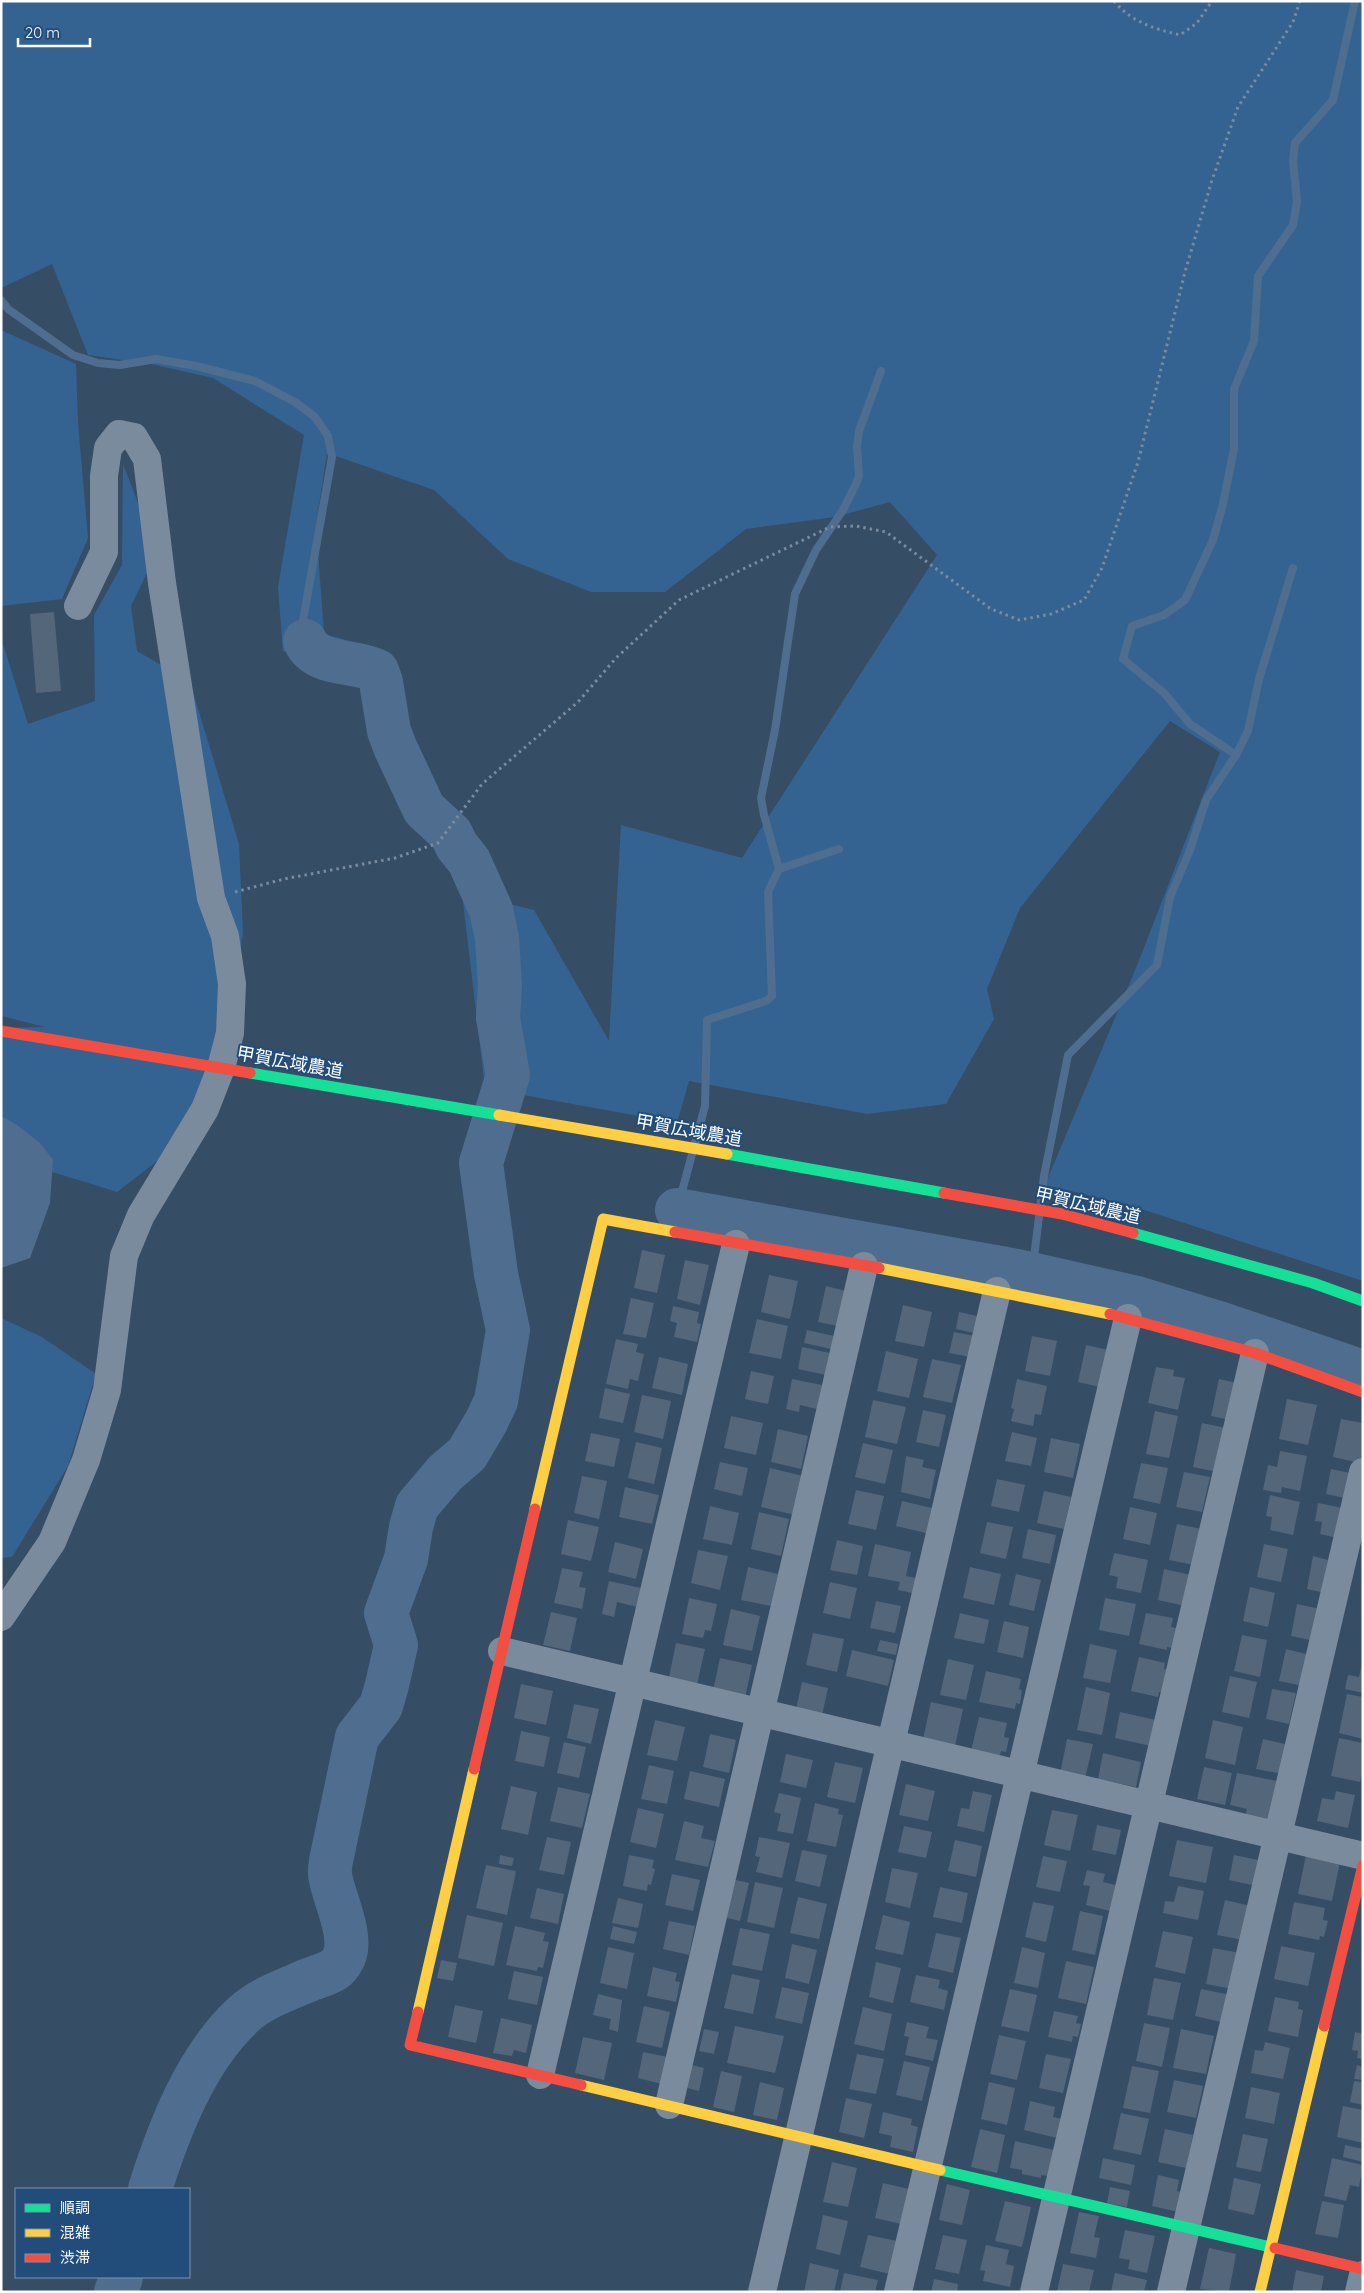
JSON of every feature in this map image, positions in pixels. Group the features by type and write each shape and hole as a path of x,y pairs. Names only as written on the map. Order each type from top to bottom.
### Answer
{"street":[{"path":"1,1617 52,1542 86,1460 107,1390 124,1256 141,1215 205,1109 221,1068 230,1033 232,984 225,936 211,898 162,583 147,459 134,437 119,434 108,448 104,476 104,552 78,606"},
{"name":"甲賀広域農道","path":"1,1031 621,1135 1062,1214 1224,1257 1312,1283 1363,1301"},
{"path":"1363,1392 1255,1353 1128,1318 889,1269 603,1220 410,2045 1270,2249 1363,2269"},
{"path":"540,2075 736,1244"},
{"path":"669,2105 864,1266"},
{"path":"762,2292 997,1291"},
{"path":"898,2292 1128,1318"},
{"path":"1034,2292 1255,1353"},
{"path":"1171,2292 1363,1472"},
{"path":"502,1651 1363,1856"},
{"path":"1260,2292 1363,1865"},
{"path":"1359,2292 1363,2275"}],"path":[{"path":"1114,1 1121,9 1149,27 1180,35 1197,24 1212,1"},
{"path":"211,898 284,879 395,858 438,843 482,784 578,702 616,658 679,600 830,527 856,526 886,532 991,609 1019,620 1051,614 1084,600 1102,568 1138,462 1185,272 1212,180 1238,106 1293,22 1300,1"}],"shaded area":[{"path":"1,1 1363,1 1363,1281 1126,1204 1045,1185 1138,963 1220,752 1170,721 1020,908 987,989 994,1019 946,1104 867,1114 689,1081 677,1123 485,1088 462,893 534,910 609,1041 621,825 742,858 937,555 890,502 835,517 746,529 665,592 591,592 508,559 434,490 327,453 316,525 324,634 357,643 339,673 283,651 278,587 304,435 213,378 151,364 88,355 52,264 1,288"},
{"path":"1,330 76,364 78,423 88,538 62,599 1,606"},
{"path":"123,464 157,552 131,606 137,651 190,682 239,844 243,933 228,1029 195,1132 117,1192 30,1165 1,1149 1,1028 45,1027 1,1016 1,638 28,724 95,701 94,615 122,565"},
{"path":"1,1116 17,1125 40,1143 53,1160 50,1203 30,1258 1,1268"},
{"path":"1,1318 42,1337 96,1374 68,1466 12,1557 1,1558"}],"building":[{"path":"54,612 61,691 36,693 30,614"},
{"path":"642,1250 665,1255 657,1293 634,1288"},
{"path":"685,1260 709,1265 700,1305 677,1299"},
{"path":"769,1275 798,1281 790,1319 761,1312"},
{"path":"826,1286 850,1292 843,1327 818,1322"},
{"path":"631,1298 654,1303 646,1338 623,1334"},
{"path":"903,1305 932,1312 924,1347 895,1341"},
{"path":"673,1306 699,1312 697,1323 701,1324 697,1342 674,1337 677,1323 670,1321"},
{"path":"959,1312 986,1318 983,1335 956,1329"},
{"path":"757,1319 788,1326 781,1359 749,1353"},
{"path":"807,1330 834,1336 831,1349 804,1343"},
{"path":"954,1332 975,1336 970,1357 949,1353"},
{"path":"1032,1336 1057,1341 1050,1376 1025,1371"},
{"path":"616,1339 638,1344 636,1352 644,1354 638,1381 630,1379 628,1389 606,1384"},
{"path":"1086,1345 1113,1351 1104,1388 1078,1382"},
{"path":"802,1347 830,1353 826,1375 798,1369"},
{"path":"886,1351 918,1359 909,1398 877,1391"},
{"path":"659,1357 688,1364 682,1395 652,1388"},
{"path":"932,1359 961,1365 952,1403 923,1397"},
{"path":"1156,1367 1174,1370 1173,1376 1185,1378 1178,1410 1148,1403"},
{"path":"751,1371 774,1376 768,1404 745,1399"},
{"path":"792,1379 822,1385 817,1409 800,1405 799,1412 786,1409"},
{"path":"1017,1379 1047,1386 1041,1415 1035,1414 1033,1426 1011,1421 1014,1409 1011,1408"},
{"path":"1219,1379 1242,1384 1235,1421 1211,1416"},
{"path":"605,1388 630,1394 623,1423 599,1418"},
{"path":"642,1395 671,1401 663,1439 634,1432"},
{"path":"1287,1399 1317,1405 1308,1445 1279,1439"},
{"path":"873,1400 906,1407 897,1444 865,1437"},
{"path":"923,1410 946,1415 939,1447 916,1442"},
{"path":"1155,1411 1178,1416 1169,1458 1146,1454"},
{"path":"731,1416 763,1423 756,1455 724,1448"},
{"path":"1341,1419 1363,1423 1363,1448 1360,1463 1333,1457"},
{"path":"1202,1423 1226,1428 1217,1472 1193,1467"},
{"path":"778,1429 808,1436 801,1469 771,1462"},
{"path":"1012,1432 1037,1438 1031,1466 1005,1461"},
{"path":"591,1433 620,1439 614,1467 585,1461"},
{"path":"1051,1438 1080,1444 1073,1478 1044,1472"},
{"path":"636,1442 662,1448 654,1484 628,1478"},
{"path":"863,1443 893,1450 885,1484 855,1477"},
{"path":"1280,1451 1307,1456 1300,1491 1282,1487 1281,1493 1263,1490 1268,1465 1277,1467"},
{"path":"906,1456 924,1460 922,1467 936,1470 930,1499 901,1492"},
{"path":"720,1462 748,1468 742,1496 714,1489"},
{"path":"1141,1463 1168,1468 1160,1504 1133,1498"},
{"path":"770,1468 803,1476 795,1515 761,1507"},
{"path":"1331,1469 1355,1474 1349,1499 1326,1494"},
{"path":"1184,1472 1210,1477 1202,1512 1176,1507"},
{"path":"582,1476 607,1481 599,1519 574,1513"},
{"path":"997,1479 1025,1485 1019,1512 991,1506"},
{"path":"625,1487 659,1495 652,1524 619,1517"},
{"path":"856,1490 884,1496 876,1530 848,1524"},
{"path":"1044,1491 1071,1497 1064,1529 1037,1523"},
{"path":"1270,1495 1300,1502 1293,1535 1270,1530 1272,1517 1266,1516"},
{"path":"902,1501 932,1508 926,1533 896,1526"},
{"path":"1318,1503 1348,1509 1342,1539 1320,1534 1322,1522 1315,1521"},
{"path":"710,1506 739,1513 732,1545 703,1539"},
{"path":"1130,1507 1157,1513 1150,1545 1123,1539"},
{"path":"759,1512 789,1519 781,1556 751,1549"},
{"path":"568,1520 599,1527 591,1561 561,1554"},
{"path":"987,1522 1013,1527 1006,1559 980,1553"},
{"path":"1177,1524 1202,1529 1194,1565 1169,1560"},
{"path":"1028,1529 1056,1535 1050,1564 1022,1558"},
{"path":"837,1540 863,1546 857,1575 830,1570"},
{"path":"615,1542 643,1549 636,1579 608,1572"},
{"path":"875,1544 911,1552 906,1576 916,1578 912,1593 898,1590 900,1582 868,1576"},
{"path":"1264,1544 1288,1549 1281,1582 1257,1577"},
{"path":"698,1550 728,1556 720,1590 691,1583"},
{"path":"1114,1553 1148,1560 1141,1593 1116,1588 1118,1577 1109,1575"},
{"path":"1313,1556 1328,1560 1325,1574 1334,1576 1330,1594 1307,1589"},
{"path":"748,1567 778,1574 771,1606 741,1600"},
{"path":"970,1567 1001,1574 994,1605 963,1598"},
{"path":"562,1568 583,1572 579,1587 586,1588 582,1609 554,1603"},
{"path":"1164,1569 1191,1575 1185,1606 1158,1600"},
{"path":"1016,1574 1041,1580 1034,1611 1009,1605"},
{"path":"609,1581 641,1588 637,1607 617,1602 614,1617 602,1614"},
{"path":"830,1582 857,1588 850,1619 823,1613"},
{"path":"1250,1587 1275,1593 1268,1627 1243,1621"},
{"path":"689,1598 717,1604 711,1631 705,1630 703,1638 682,1634"},
{"path":"1105,1598 1136,1604 1129,1636 1099,1630"},
{"path":"876,1601 901,1606 895,1633 870,1628"},
{"path":"1297,1604 1325,1610 1319,1642 1291,1636"},
{"path":"731,1609 760,1616 752,1651 723,1645"},
{"path":"551,1612 577,1618 570,1651 543,1645"},
{"path":"960,1613 989,1620 984,1644 954,1638"},
{"path":"1146,1613 1173,1618 1171,1627 1177,1628 1172,1648 1167,1647 1167,1650 1139,1644"},
{"path":"1004,1621 1029,1627 1023,1658 997,1652"},
{"path":"813,1633 844,1639 837,1672 806,1665"},
{"path":"1242,1635 1267,1640 1260,1677 1234,1671"},
{"path":"880,1640 898,1644 896,1655 877,1651"},
{"path":"676,1643 705,1649 696,1689 668,1682"},
{"path":"1090,1644 1117,1650 1110,1683 1083,1678"},
{"path":"1286,1649 1314,1656 1308,1687 1279,1681"},
{"path":"852,1650 894,1660 888,1686 846,1676"},
{"path":"1139,1657 1165,1663 1164,1669 1169,1670 1164,1693 1159,1692 1158,1697 1131,1691"},
{"path":"720,1658 752,1665 745,1698 713,1691"},
{"path":"948,1659 974,1665 966,1700 940,1695"},
{"path":"1362,1663 1363,1693 1345,1689 1348,1675 1359,1677"},
{"path":"986,1671 1021,1679 1019,1689 1022,1690 1020,1704 1016,1703 1015,1709 979,1702"},
{"path":"1230,1676 1257,1682 1249,1718 1222,1712"},
{"path":"802,1682 828,1688 821,1720 795,1714"},
{"path":"521,1684 553,1691 546,1725 514,1718"},
{"path":"1086,1687 1110,1693 1102,1735 1077,1730"},
{"path":"1272,1689 1296,1693 1289,1724 1266,1719"},
{"path":"1347,1694 1363,1697 1363,1739 1339,1733"},
{"path":"931,1702 963,1709 955,1746 923,1739"},
{"path":"574,1704 599,1709 591,1744 567,1738"},
{"path":"1120,1712 1156,1720 1151,1746 1115,1738"},
{"path":"979,1717 1007,1723 1004,1737 1009,1738 1006,1752 1001,1751 999,1758 971,1751"},
{"path":"655,1720 685,1727 677,1761 647,1755"},
{"path":"1213,1720 1243,1727 1235,1765 1205,1758"},
{"path":"521,1731 550,1737 544,1767 515,1761"},
{"path":"710,1734 736,1740 729,1773 703,1767"},
{"path":"1339,1738 1363,1743 1363,1769 1360,1782 1331,1776"},
{"path":"1067,1739 1093,1744 1085,1779 1060,1774"},
{"path":"1263,1739 1289,1745 1283,1774 1256,1769"},
{"path":"564,1742 586,1747 579,1778 557,1773"},
{"path":"1103,1753 1141,1762 1136,1787 1098,1779"},
{"path":"786,1754 813,1760 806,1788 780,1782"},
{"path":"835,1762 863,1768 855,1803 827,1797"},
{"path":"649,1765 674,1771 667,1804 641,1799"},
{"path":"1204,1767 1232,1773 1225,1805 1197,1799"},
{"path":"690,1771 725,1779 719,1807 684,1799"},
{"path":"1237,1773 1277,1781 1268,1822 1245,1817 1247,1809 1230,1805"},
{"path":"906,1784 935,1791 928,1821 899,1815"},
{"path":"511,1786 537,1792 528,1835 501,1829"},
{"path":"558,1787 590,1794 582,1828 550,1821"},
{"path":"973,1791 992,1795 984,1832 957,1826 961,1808 969,1809"},
{"path":"1336,1791 1355,1795 1348,1828 1317,1821 1322,1798 1334,1800"},
{"path":"779,1793 801,1798 793,1834 777,1831 781,1814 774,1812"},
{"path":"815,1803 839,1809 838,1814 843,1815 836,1847 807,1841"},
{"path":"638,1808 664,1814 656,1848 630,1842"},
{"path":"1052,1810 1078,1815 1070,1851 1044,1845"},
{"path":"684,1821 704,1826 701,1838 715,1841 708,1867 675,1860"},
{"path":"1097,1825 1121,1830 1116,1855 1092,1850"},
{"path":"904,1826 932,1832 926,1858 898,1852"},
{"path":"547,1837 571,1842 564,1875 539,1870"},
{"path":"759,1837 790,1843 782,1878 756,1872 760,1857 755,1856"},
{"path":"955,1840 982,1846 976,1877 948,1871"},
{"path":"1177,1840 1213,1847 1206,1883 1169,1876"},
{"path":"802,1850 827,1855 820,1887 795,1881"},
{"path":"500,1855 514,1858 512,1866 499,1864"},
{"path":"629,1855 654,1860 652,1868 655,1869 651,1885 648,1884 647,1891 623,1886"},
{"path":"1234,1855 1263,1861 1257,1886 1229,1880"},
{"path":"1306,1855 1340,1862 1332,1901 1298,1894"},
{"path":"1043,1856 1067,1861 1060,1892 1036,1887"},
{"path":"486,1865 516,1871 507,1915 476,1908"},
{"path":"892,1868 918,1873 910,1908 885,1902"},
{"path":"1087,1870 1105,1874 1103,1882 1116,1885 1110,1911 1086,1905 1090,1886 1083,1885"},
{"path":"672,1874 700,1880 693,1911 665,1905"},
{"path":"731,1879 749,1883 740,1921 723,1917"},
{"path":"755,1882 783,1888 774,1928 747,1922"},
{"path":"1178,1886 1204,1891 1198,1920 1163,1913 1165,1901 1174,1902"},
{"path":"940,1887 968,1893 962,1923 933,1917"},
{"path":"537,1888 564,1894 558,1924 530,1918"},
{"path":"798,1897 827,1904 819,1939 790,1933"},
{"path":"618,1898 643,1904 638,1928 612,1923"},
{"path":"1225,1900 1255,1907 1248,1941 1217,1935"},
{"path":"1033,1902 1054,1906 1046,1942 1025,1937"},
{"path":"1294,1902 1325,1908 1323,1920 1328,1921 1324,1937 1320,1936 1319,1940 1288,1934"},
{"path":"1080,1911 1103,1916 1095,1955 1072,1950"},
{"path":"467,1915 503,1923 494,1966 458,1958"},
{"path":"883,1915 910,1922 903,1955 875,1949"},
{"path":"669,1921 695,1926 689,1955 663,1949"},
{"path":"515,1926 545,1933 543,1941 549,1942 543,1968 538,1967 537,1971 506,1965"},
{"path":"613,1926 637,1932 634,1944 610,1939"},
{"path":"740,1928 770,1934 762,1971 732,1965"},
{"path":"1163,1931 1193,1937 1185,1974 1155,1967"},
{"path":"936,1933 961,1938 953,1973 928,1967"},
{"path":"792,1944 817,1950 809,1984 785,1978"},
{"path":"1281,1946 1315,1953 1308,1986 1274,1979"},
{"path":"608,1947 634,1953 627,1989 600,1983"},
{"path":"1022,1947 1045,1953 1038,1988 1014,1983"},
{"path":"1213,1948 1240,1953 1232,1989 1206,1984"},
{"path":"441,1960 457,1963 453,1981 437,1978"},
{"path":"1066,1961 1094,1967 1086,2004 1058,1998"},
{"path":"876,1962 901,1968 893,2003 869,1997"},
{"path":"653,1967 677,1973 675,1981 680,1982 676,2002 647,1996"},
{"path":"514,1971 543,1977 537,2005 508,1999"},
{"path":"732,1974 760,1980 753,2014 724,2008"},
{"path":"916,1975 940,1980 938,1988 948,1991 944,2010 910,2002"},
{"path":"1154,1978 1181,1983 1173,2020 1147,2015"},
{"path":"782,1987 809,1993 802,2024 775,2018"},
{"path":"1010,1989 1037,1995 1029,2032 1001,2026"},
{"path":"1201,1989 1231,1995 1225,2023 1195,2016"},
{"path":"598,1994 622,2000 618,2032 609,2029 611,2019 593,2015"},
{"path":"1275,1997 1299,2002 1298,2009 1303,2010 1298,2037 1268,2031"},
{"path":"455,2005 483,2011 476,2043 448,2037"},
{"path":"644,2006 670,2012 662,2048 636,2042"},
{"path":"863,2007 892,2014 884,2051 854,2044"},
{"path":"1054,2011 1078,2016 1076,2023 1081,2024 1078,2037 1073,2036 1072,2042 1048,2037"},
{"path":"501,2018 532,2025 526,2053 514,2050 512,2056 493,2053"},
{"path":"907,2022 929,2027 926,2038 938,2040 933,2061 905,2055 909,2037 904,2036"},
{"path":"1144,2023 1170,2028 1162,2067 1136,2061"},
{"path":"735,2026 784,2036 775,2073 727,2063"},
{"path":"704,2029 719,2032 714,2054 699,2051"},
{"path":"1181,2029 1214,2036 1206,2074 1173,2068"},
{"path":"1355,2032 1363,2034 1363,2059 1357,2058 1358,2051 1352,2050"},
{"path":"999,2035 1026,2041 1017,2080 990,2074"},
{"path":"583,2037 612,2043 604,2080 575,2073"},
{"path":"1265,2042 1290,2048 1283,2079 1251,2073 1255,2050 1263,2051"},
{"path":"643,2052 668,2057 662,2084 638,2078"},
{"path":"857,2054 884,2059 876,2094 849,2089"},
{"path":"1046,2054 1071,2059 1063,2093 1039,2088"},
{"path":"904,2061 930,2067 922,2101 896,2095"},
{"path":"688,2064 704,2068 699,2091 683,2087"},
{"path":"1357,2065 1363,2067 1363,2080 1354,2079"},
{"path":"1132,2066 1159,2071 1150,2113 1123,2108"},
{"path":"721,2071 742,2076 734,2112 713,2107"},
{"path":"1174,2080 1203,2086 1196,2118 1167,2112"},
{"path":"1354,2081 1363,2082 1363,2105 1350,2102"},
{"path":"760,2082 784,2088 777,2120 753,2115"},
{"path":"989,2082 1015,2088 1007,2125 981,2119"},
{"path":"1251,2087 1280,2093 1274,2124 1245,2118"},
{"path":"846,2098 872,2104 864,2138 839,2132"},
{"path":"1030,2101 1055,2107 1053,2117 1062,2119 1057,2138 1024,2130"},
{"path":"1343,2106 1363,2110 1363,2143 1337,2137"},
{"path":"883,2112 912,2119 911,2125 918,2127 913,2152 890,2147 892,2136 879,2133"},
{"path":"1121,2113 1149,2119 1141,2155 1113,2149"},
{"path":"980,2129 1005,2135 997,2173 971,2167"},
{"path":"1165,2129 1193,2135 1186,2168 1158,2162"},
{"path":"1243,2134 1268,2139 1261,2172 1236,2167"},
{"path":"1015,2141 1054,2150 1048,2176 1041,2175 1041,2178 1022,2174 1022,2170 1010,2168"},
{"path":"1345,2145 1363,2149 1363,2162 1343,2157"},
{"path":"1103,2158 1135,2165 1131,2185 1099,2178"},
{"path":"1332,2158 1363,2165 1359,2187 1350,2185 1346,2201 1324,2196"},
{"path":"832,2162 857,2168 848,2207 823,2202"},
{"path":"1158,2175 1179,2180 1177,2191 1182,2192 1178,2212 1152,2206"},
{"path":"1234,2178 1261,2184 1254,2215 1228,2209"},
{"path":"883,2183 909,2189 901,2224 875,2218"},
{"path":"947,2184 970,2190 962,2225 939,2220"},
{"path":"1110,2187 1130,2191 1127,2207 1107,2203"},
{"path":"1005,2201 1031,2207 1022,2247 995,2241"},
{"path":"1322,2201 1344,2205 1338,2238 1315,2234"},
{"path":"1079,2212 1099,2216 1094,2237 1100,2238 1096,2258 1070,2253"},
{"path":"823,2215 848,2221 840,2255 816,2249"},
{"path":"1125,2230 1155,2236 1147,2273 1128,2269 1130,2260 1119,2258"},
{"path":"868,2235 897,2241 890,2274 860,2267"},
{"path":"943,2235 967,2240 959,2274 935,2269"},
{"path":"986,2245 1009,2250 1006,2264 1014,2266 1010,2287 983,2281 985,2271 980,2270"},
{"path":"1209,2248 1236,2254 1229,2292 1200,2289"},
{"path":"810,2263 839,2270 834,2292 804,2292"},
{"path":"1063,2264 1094,2270 1089,2292 1057,2292"},
{"path":"1296,2270 1324,2276 1321,2292 1292,2292"},
{"path":"844,2273 878,2280 875,2292 840,2292"},
{"path":"1115,2273 1147,2280 1144,2292 1111,2292"},
{"path":"934,2279 958,2284 957,2292 931,2292"}],"waterway":[{"path":"1236,755 1190,724 1164,693 1123,659 1132,626 1164,615 1185,600 1213,540 1223,504 1234,449 1234,389 1254,341 1258,276 1293,225 1297,202 1293,161 1295,143 1333,100 1355,1"},
{"path":"1,300 8,309 73,355 98,363 120,365 156,359 196,366 255,381 295,402 315,417 328,436 332,457 302,626 305,641"},
{"path":"677,1210 705,1106 707,1020 766,1001 772,996 768,892 779,869 761,798 775,730 795,594 816,550 843,510 856,484 859,476 857,447 859,431 881,371"},
{"path":"1032,1274 1044,1176 1068,1055 1157,965 1170,897 1190,850 1206,800 1236,755 1248,731 1259,679 1293,568"},
{"path":"150,2188 175,2119 186,2096 212,2051 227,2032 251,2008 267,1998 332,1971 344,1957 346,1948 345,1929 330,1878 330,1866 357,1737 381,1706 396,1645 386,1613 406,1559 411,1527 417,1506 445,1473 467,1454 496,1401 508,1330 496,1274 481,1163 508,1075 498,1018 500,985 497,938 491,910 469,861 457,846 451,834 424,809 389,731 381,682 377,671 368,667 327,659 318,655 305,641"},
{"path":"779,869 839,849"},
{"path":"677,1210 1017,1271 1137,1298 1222,1324 1363,1372"},
{"path":"116,2292 121,2278"}],"traffic: fast":[{"path":"250,1073 499,1115"},
{"path":"727,1154 944,1193"},
{"path":"1133,1233 1313,1283 1363,1301"},
{"path":"940,2170 1275,2248"}],"traffic: slow":[{"path":"499,1115 727,1154"},
{"path":"535,1509 603,1219 675,1232"},
{"path":"879,1268 1110,1314"},
{"path":"418,2012 474,1769"},
{"path":"1260,2292 1324,2026"},
{"path":"581,2085 940,2170"}],"traffic: jam":[{"path":"1,1031 250,1073"},
{"path":"944,1193 1062,1214 1133,1233"},
{"path":"675,1232 879,1268"},
{"path":"1110,1314 1255,1353 1363,1392"},
{"path":"474,1769 535,1509"},
{"path":"1324,2026 1363,1865"},
{"path":"418,2012 410,2045 581,2085"},
{"path":"1275,2248 1363,2269"}]}
